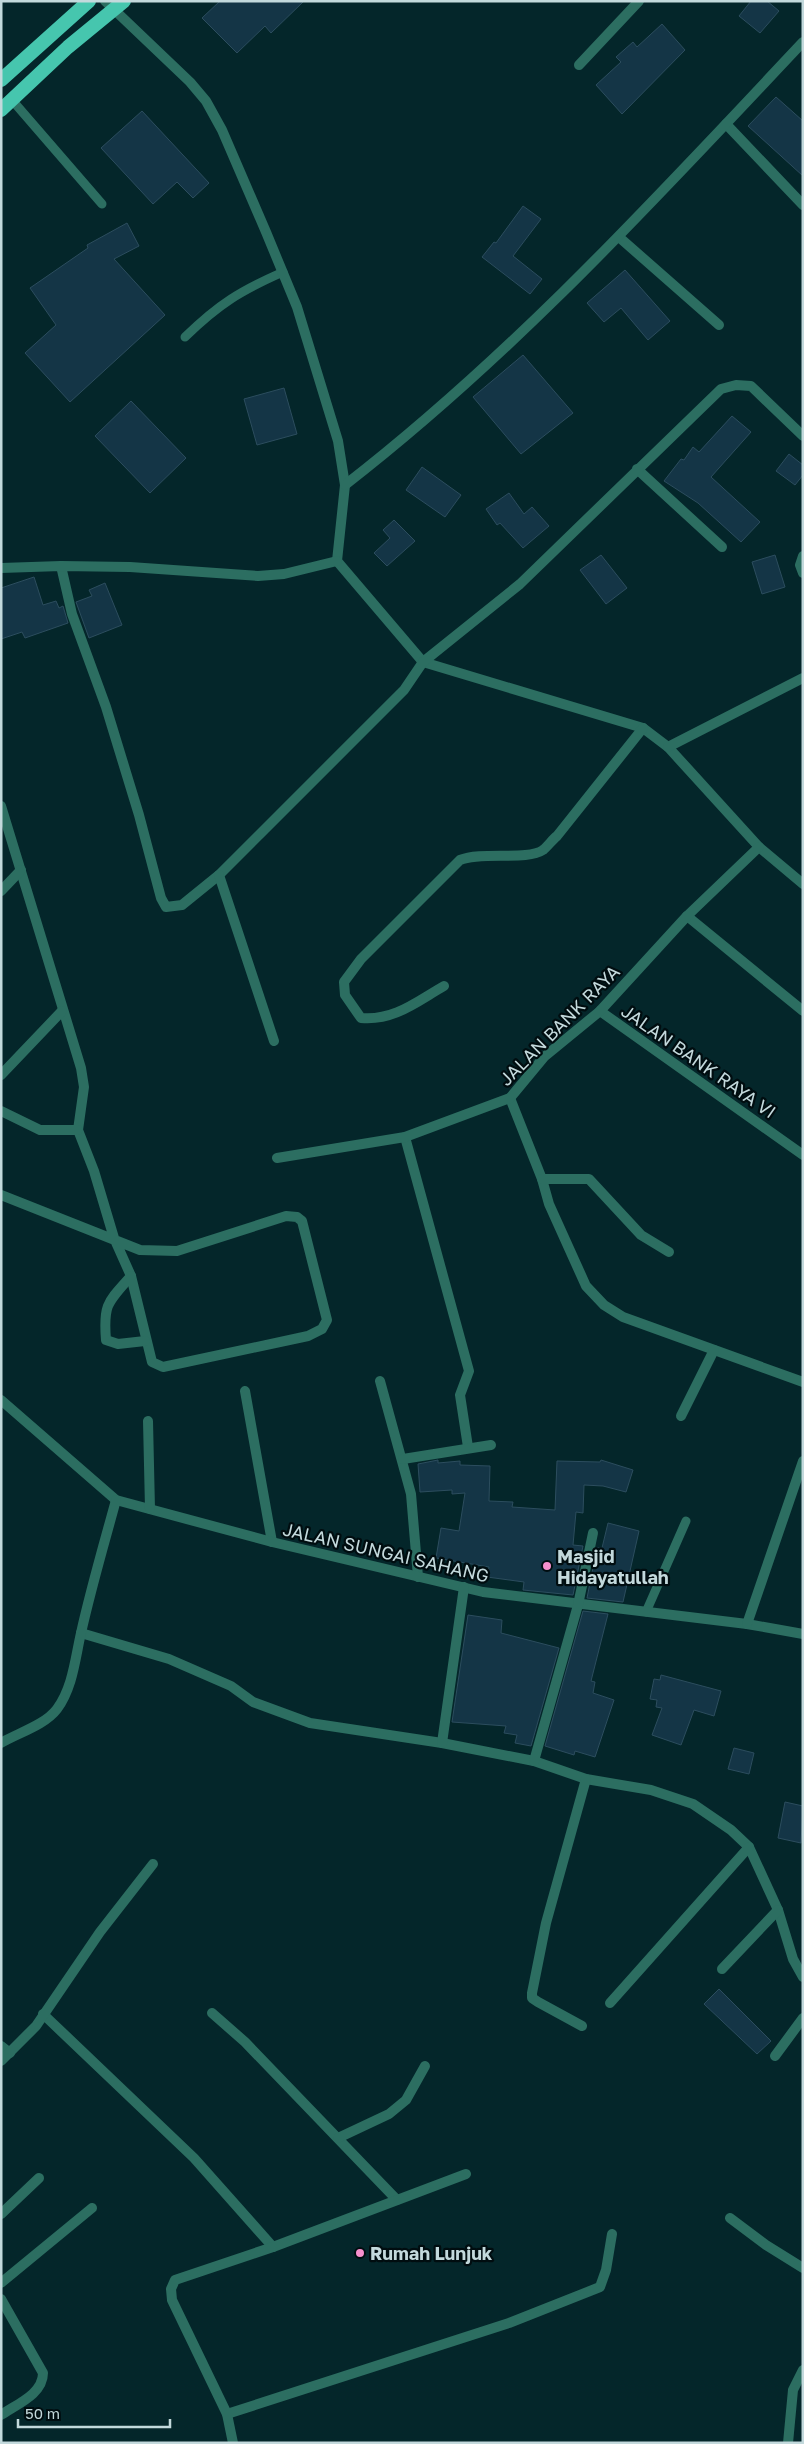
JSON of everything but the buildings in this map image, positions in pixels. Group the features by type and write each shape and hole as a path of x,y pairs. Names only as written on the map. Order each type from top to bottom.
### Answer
{"highway":[{"path":"1,80 89,1"},
{"path":"1,110 114,4"}],"street":[{"path":"579,65 639,1"},
{"path":"114,4 206,101 240,168 297,307 336,432 345,485 336,561 422,662 643,728 668,747 759,847 803,884"},
{"path":"345,485 409,436 509,346 620,238 803,42"},
{"path":"726,124 803,205"},
{"path":"620,238 719,325"},
{"path":"61,566 72,614 106,707 139,815 161,898 166,907 182,905 219,875 404,690 422,662 520,584 598,510 637,469 726,386 751,386 803,436"},
{"path":"637,469 722,548"},
{"path":"803,556 800,565 803,573"},
{"path":"1,568 61,566 130,567 258,576 284,574 336,561"},
{"path":"668,747 803,678"},
{"path":"444,986 392,1016 375,1020 360,1018 345,995 344,982 361,959 460,860 470,856 529,854 541,851 557,836 643,728"},
{"path":"1,806 62,1011 81,1068 84,1086 78,1130 94,1171 114,1238 131,1276 145,1340 152,1362 163,1367 308,1336 322,1329 327,1320 302,1221 297,1216 286,1216 177,1251 140,1250 114,1238 1,1195"},
{"name":"JALAN BANK RAYA","path":"277,1158 405,1137 510,1098 544,1057 600,1011 687,916 759,847"},
{"path":"1,891 21,870"},
{"path":"219,875 274,1041"},
{"path":"687,916 803,1011"},
{"path":"1,1075 62,1011"},
{"name":"JALAN BANK RAYA VI","path":"600,1011 803,1155"},
{"path":"510,1098 542,1179 548,1204 586,1286 604,1305 623,1317 803,1382"},
{"path":"1,1111 40,1130 78,1130"},
{"path":"405,1137 469,1371 460,1395 468,1447"},
{"path":"542,1179 589,1179 641,1235 669,1252"},
{"path":"131,1276 109,1300 106,1310 106,1340 118,1344 145,1340"},
{"path":"681,1416 714,1350"},
{"path":"380,1381 411,1494 418,1577"},
{"path":"245,1391 272,1542"},
{"name":"JALAN SUNGAI SAHANG","path":"1,1400 116,1500 272,1542 464,1588 578,1605 747,1624 803,1634"},
{"path":"148,1421 150,1509"},
{"path":"402,1460 468,1447 491,1445"},
{"path":"747,1624 803,1461"},
{"path":"1,1743 50,1716 57,1708 75,1669 81,1633 116,1500"},
{"path":"534,1761 578,1605 593,1533"},
{"path":"442,1743 464,1588"},
{"path":"81,1633 169,1659 231,1686 253,1702 310,1723 442,1743 534,1761 586,1778 651,1790 693,1804 732,1830 749,1847 778,1910 793,1959 803,1977"},
{"path":"582,2026 538,2002 532,1998 532,1993 546,1923 586,1778"},
{"path":"610,2003 749,1847"},
{"path":"1,2060 5,2050 36,2026 100,1932 153,1864"},
{"path":"722,1969 778,1910"},
{"path":"212,2013 245,2042 397,2200"},
{"path":"43,2014 194,2158 273,2248"},
{"path":"776,2056 803,2018"},
{"path":"338,2138 389,2114 406,2100 425,2066"},
{"path":"233,2443 228,2414 172,2300 171,2289 175,2280 273,2248 466,2174"},
{"path":"1,2214 39,2178"},
{"path":"1,2283 92,2208"},
{"path":"730,2218 766,2246 803,2268"},
{"path":"228,2414 509,2323 600,2287 606,2270 612,2234"},
{"path":"1,2299 43,2373 43,2381 39,2389 1,2415"},
{"path":"788,2443 793,2390 803,2370"}],"lane":[{"path":"12,100 102,204"},
{"path":"186,337 220,304 248,287 283,272"},
{"path":"646,1612 686,1522"}],"place":[{"name":"Masjid Hidayatullah","path":"547,1566"},
{"name":"Rumah Lunjuk","path":"360,2253"}]}
